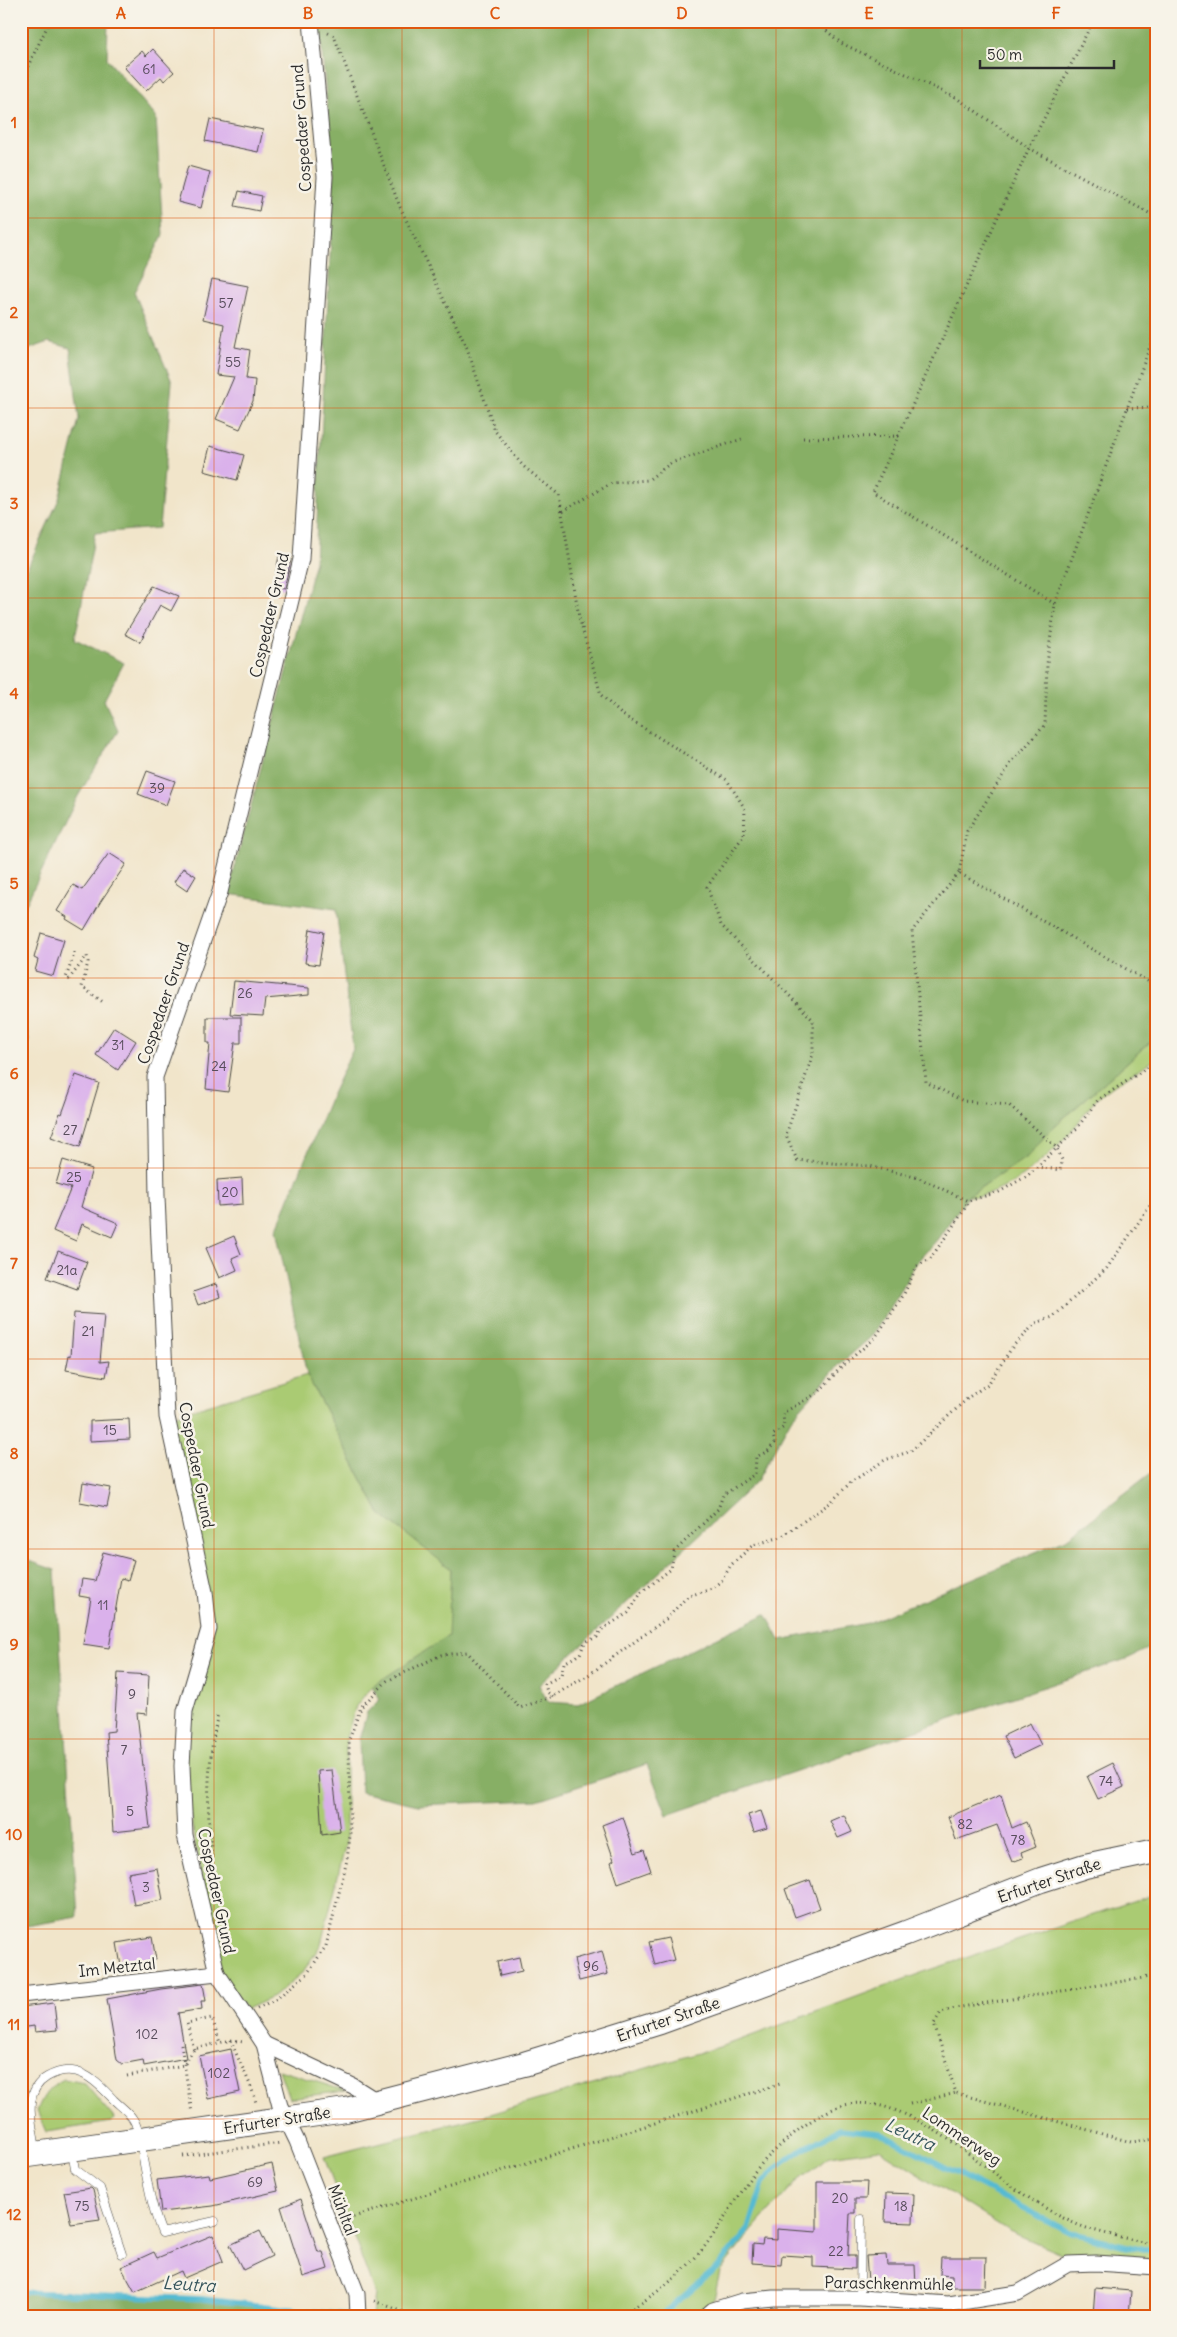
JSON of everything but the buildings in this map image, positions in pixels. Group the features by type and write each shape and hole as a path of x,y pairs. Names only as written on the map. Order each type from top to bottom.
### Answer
{"main road":[{"name":"Erfurter Straße","path":"140,2140 286,2120 380,2103 593,2044 906,1933 1042,1880 1085,1866 1156,1851"},
{"path":"29,2156 140,2140"}],"street":[{"name":"Cospedaer Grund","path":"286,2120 280,2106 264,2044 217,1973 185,1835 182,1766 185,1711 209,1628 205,1592 167,1417 157,1197 156,1077 220,892 301,559 325,177 311,22"},
{"name":"Im Metztal","path":"21,1995 217,1973"},
{"path":"264,2044 353,2086 380,2103"},
{"name":"Mühltal","path":"286,2120 297,2141 357,2294 358,2316"},
{"name":"Paraschkenmühle","path":"706,2316 713,2310 742,2301 774,2298 860,2298 948,2304 1018,2293 1068,2264 1096,2263 1156,2267"}],"lane":[{"path":"29,2156 30,2102 34,2090 42,2080 54,2073 66,2070 90,2076 133,2119 140,2140 154,2213 162,2233 215,2221"},
{"path":"72,2150 76,2169 100,2188 122,2254"},
{"path":"860,2298 862,2219"}],"path":[{"path":"21,80 50,21"},
{"path":"815,21 841,43 958,99 1029,148 1156,217"},
{"path":"1055,604 873,492 1029,148 1093,21"},
{"path":"311,22 334,36 400,207 467,348 495,431 523,466 559,495 579,617 601,695 621,714 727,780 745,809 744,835 707,886 721,925 813,1020 813,1054 786,1135 797,1160 869,1166 919,1178 968,1201 999,1192 1027,1176 1074,1132 1098,1100 1156,1062"},
{"path":"1037,1167 1060,1170 1062,1160 1057,1148 1009,1105 963,1101 926,1082 912,932 959,873 967,831 1011,763 1044,726 1047,664 1055,604 1156,330"},
{"path":"1127,408 1156,407"},
{"path":"803,438 899,436"},
{"path":"563,511 612,483 648,480 671,464 745,438"},
{"path":"959,873 1156,986"},
{"path":"74,947 74,954 66,978 69,979 87,956 88,962 82,987 103,1002"},
{"path":"249,2011 275,2000 307,1974 326,1946 347,1860 350,1836 349,1740 361,1707 387,1681 441,1655 467,1652 520,1708 553,1696 636,1643 648,1630 666,1619 688,1596 712,1589 722,1580 731,1565 753,1544 780,1537 830,1503 851,1482 885,1460 911,1451 924,1441 969,1397 988,1384 1013,1346 1036,1323 1053,1317 1107,1268 1156,1197"},
{"path":"553,1696 547,1692 545,1684 561,1676 564,1662 580,1654 585,1642 597,1637 600,1630 628,1613 642,1592 671,1569 674,1552 718,1509 723,1495 755,1474 756,1457 768,1451 776,1443 773,1436 784,1427 783,1413 819,1392 842,1366 875,1338 902,1296 917,1266 930,1259 963,1212 968,1201"},
{"path":"218,1713 211,1745 207,1793 208,1835 218,1900"},
{"path":"956,2093 934,2024 941,2012 1156,1976"},
{"path":"127,2076 184,2065 194,2049 188,2023 212,2018 220,2043"},
{"path":"232,2040 237,2059 255,2097 256,2110"},
{"path":"194,2049 232,2040 264,2044"},
{"path":"181,2044 190,2096"},
{"path":"351,2217 780,2084"},
{"path":"910,2104 956,2093 1131,2142 1156,2139"},
{"name":"Lommerweg","path":"620,2316 671,2282 693,2262 712,2238 746,2184 768,2156 799,2129 820,2115 843,2105 869,2104 919,2120 1021,2192 1077,2224 1146,2243 1156,2241"},
{"path":"233,2150 297,2141"},
{"path":"357,2294 415,2316"}],"green space":[{"path":"21,21 108,21 107,59 156,117 163,235 134,292 172,382 159,528 95,533 75,639 124,663 104,700 118,731 78,796 21,914 21,582 59,499 79,419 70,348 49,342 21,352"},
{"path":"319,21 1156,21 1156,1037 1050,1130 1028,1156 968,1196 937,1240 915,1264 898,1296 871,1337 839,1365 791,1419 757,1481 539,1685 548,1702 578,1704 766,1614 780,1640 868,1623 1066,1539 1156,1469 1156,1645 1129,1658 667,1815 647,1764 537,1800 418,1805 361,1792 359,1740 367,1712 380,1699 372,1686 448,1636 451,1569 380,1514 307,1375 276,1230 331,1096 353,1049 336,909 228,894 315,561 334,177"},
{"path":"21,997 29,1040 21,1068"},
{"path":"1156,1037 1156,1059 1119,1082 1098,1098 1063,1140 1039,1163 1010,1184 996,1191 981,1196 968,1196 1028,1156 1050,1130"},
{"path":"307,1375 380,1514 451,1568 449,1636 372,1686 356,1706 346,1738 346,1843 321,1944 303,1972 273,1997 246,2009 217,1973 182,1766 209,1629 167,1417"},
{"path":"21,1558 55,1570 78,1917 21,1927"},
{"path":"1156,1894 1156,2266 1094,2257 1068,2256 1009,2231 879,2149 830,2156 795,2183 752,2231 720,2271 713,2304 698,2316 372,2316 375,2294 324,2157 487,2115 732,2043 921,1973"},
{"path":"279,2070 346,2091 289,2098"},
{"path":"64,2079 84,2083 114,2118 112,2122 46,2132 37,2111 48,2092"},
{"path":"21,2292 172,2296 210,2299 284,2308 321,2316 21,2316"}],"waterway":[{"name":"Leutra","path":"660,2316 718,2267 749,2229 763,2183 776,2168 803,2149 840,2129 880,2133 1069,2232 1143,2250 1156,2250"},
{"name":"Leutra","path":"21,2292 202,2299 354,2316"}]}
